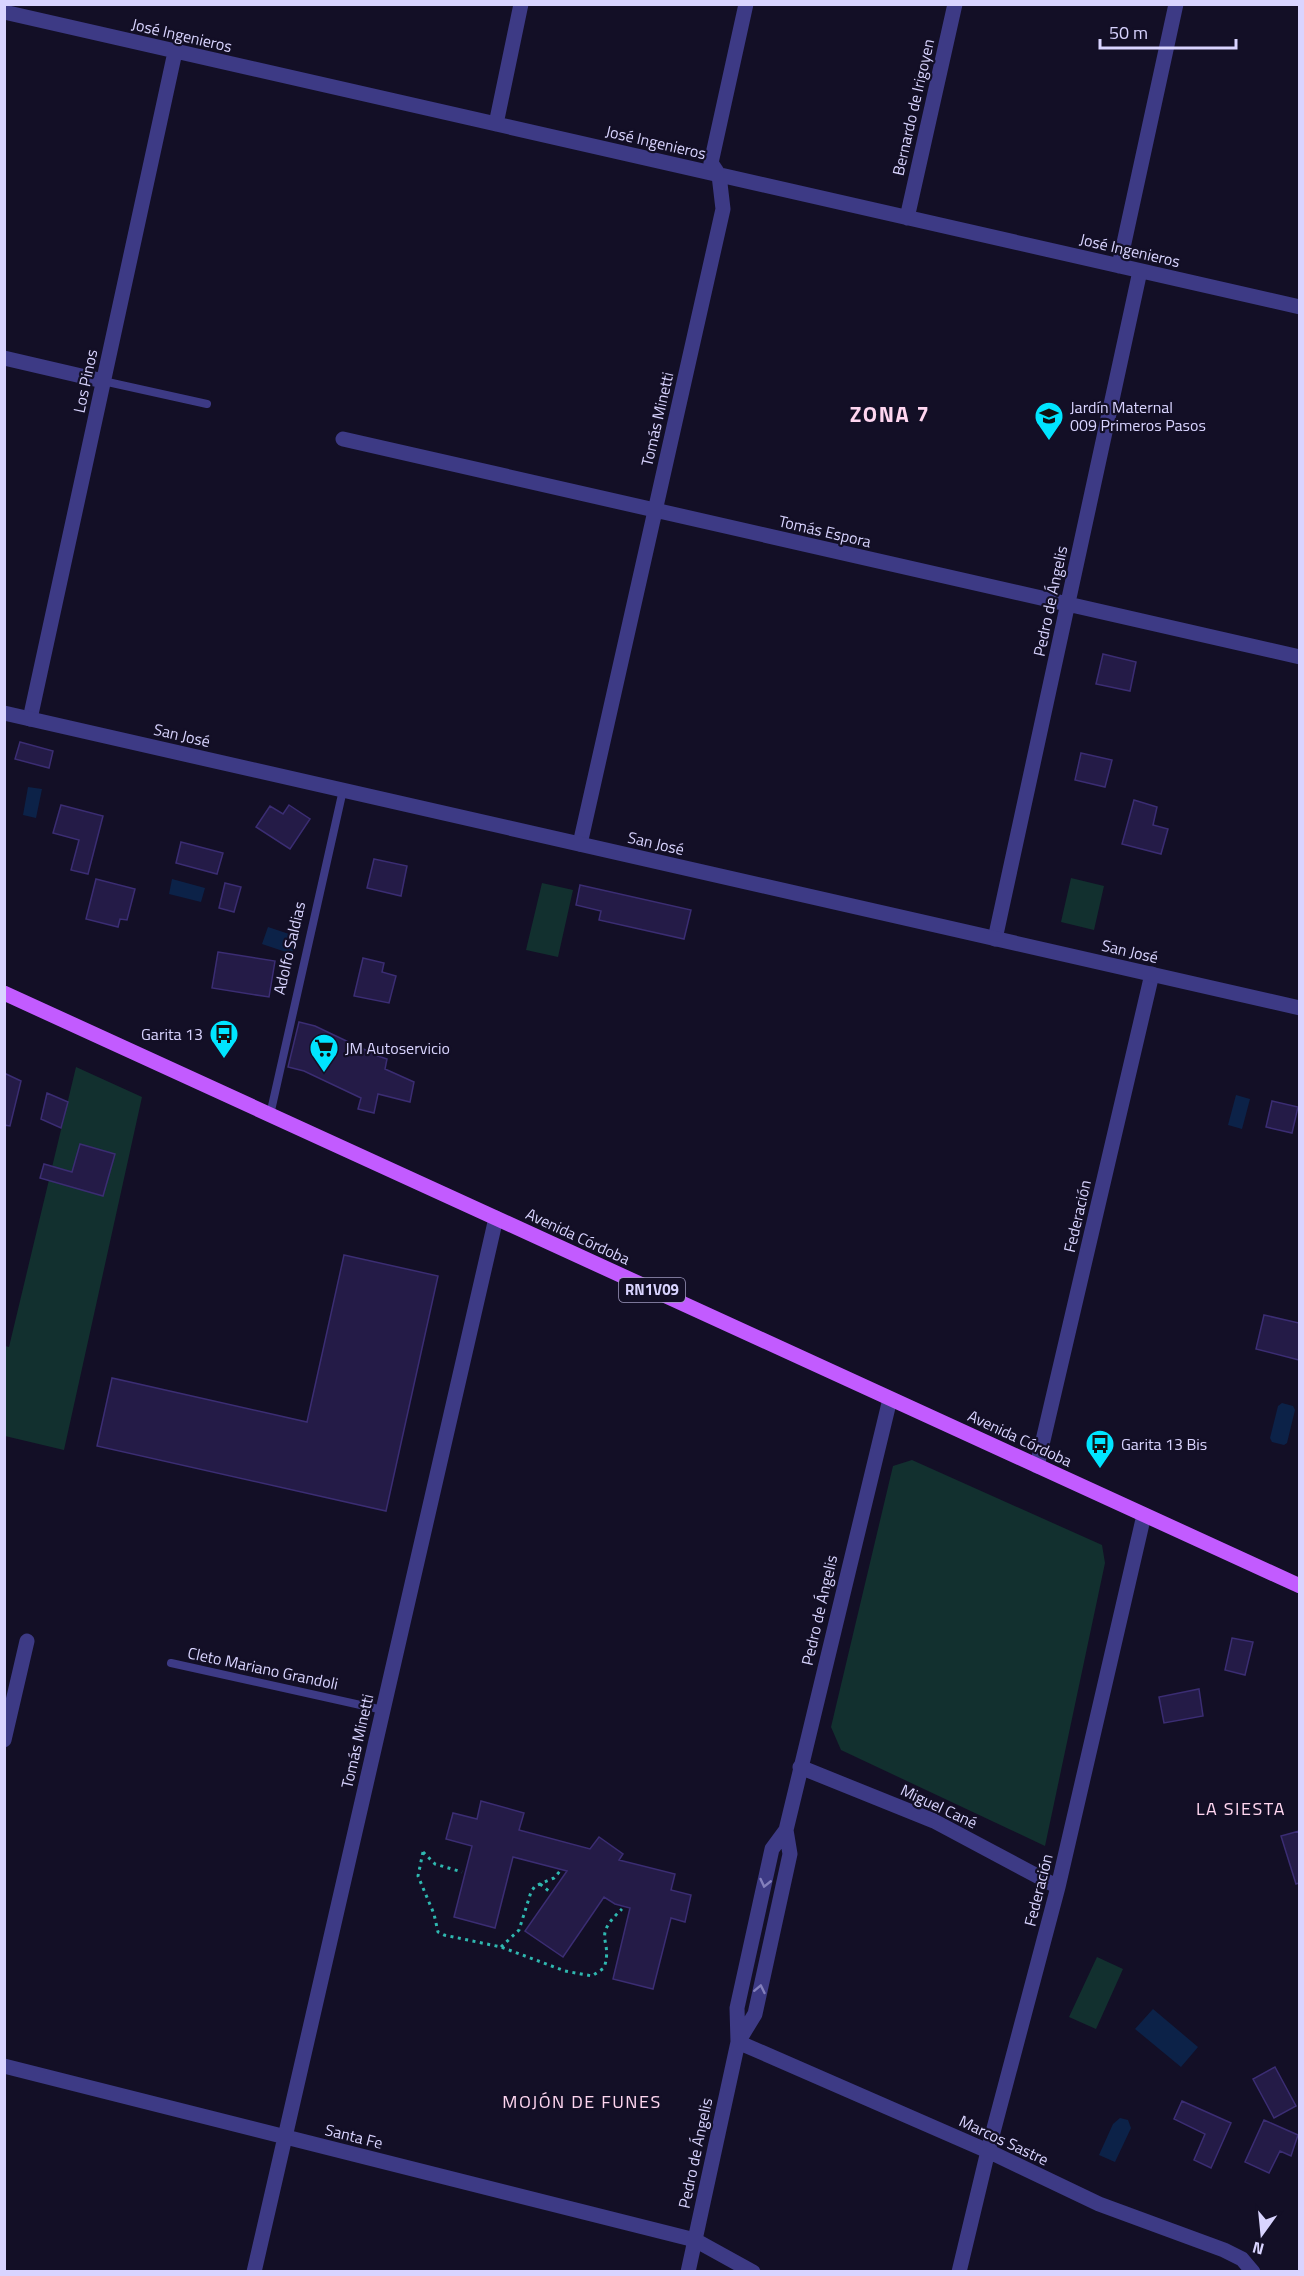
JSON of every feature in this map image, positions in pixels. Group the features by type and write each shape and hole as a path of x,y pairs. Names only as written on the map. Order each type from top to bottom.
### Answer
{"main road":[{"name":"Avenida Córdoba","path":"4,993 1036,1466 1298,1583"}],"street":[{"path":"496,124 521,4"},
{"name":"Tomás Minetti","path":"580,844 723,209 719,175 711,163 746,4"},
{"name":"Bernardo de Irigoyen","path":"907,218 955,4"},
{"path":"1119,266 1176,4"},
{"name":"José Ingenieros","path":"4,12 1299,307"},
{"name":"Los Pinos","path":"30,719 175,52"},
{"name":"Pedro de Ángelis","path":"995,939 1140,271"},
{"path":"4,358 103,381"},
{"name":"Tomás Espora","path":"343,439 1299,657"},
{"name":"San José","path":"4,713 1299,1008"},
{"name":"Federación","path":"1036,1466 1152,974"},
{"name":"Tomás Minetti","path":"254,2271 496,1218"},
{"name":"Pedro de Ángelis","path":"688,2271 738,2042 755,2014 790,1854 786,1830 890,1399"},
{"name":"Federación","path":"959,2271 988,2151 1058,1887 1144,1515"},
{"path":"4,1740 27,1641"},
{"name":"Miguel Cané","path":"800,1767 934,1821 1058,1887"},
{"name":"Marcos Sastre","path":"738,2042 988,2151 1099,2204 1242,2259 1253,2271"},
{"name":"Santa Fe","path":"4,2066 695,2240 753,2271"}],"lane":[{"path":"103,381 207,404"},
{"name":"Adolfo Saldias","path":"270,1115 343,790"},
{"name":"Cleto Mariano Grandoli","path":"171,1663 383,1710"}],"path":[{"path":"462,1872 435,1864 423,1852 418,1876 434,1914 438,1932 501,1947 559,1969 592,1976 604,1968 606,1957 604,1929 622,1909"},
{"path":"501,1947 519,1930 535,1886 554,1878 560,1871"},
{"path":"540,1884 550,1892"}],"green space":[{"path":"1071,878 1104,886 1094,930 1061,922"},
{"path":"542,883 573,890 558,957 526,950"},
{"path":"76,1067 142,1097 64,1450 5,1436 5,1346 9,1347"},
{"path":"912,1460 1102,1545 1105,1563 1045,1846 841,1750 831,1727 893,1466"},
{"path":"1097,1957 1123,1969 1096,2029 1069,2017"}],"water":[{"path":"28,787 42,789 36,818 23,815"},
{"path":"172,879 205,888 201,902 169,894"},
{"path":"268,927 298,937 292,954 262,944"},
{"path":"1236,1095 1250,1099 1242,1129 1228,1125"},
{"path":"1282,1403 1293,1406 1295,1410 1287,1443 1284,1445 1272,1442 1270,1438 1278,1406"},
{"path":"1153,2009 1198,2047 1181,2067 1135,2029"},
{"path":"1120,2118 1128,2120 1131,2128 1115,2162 1099,2155 1113,2124"}],"building":[{"path":"1103,654 1136,662 1130,691 1096,684"},
{"path":"20,742 53,751 49,768 15,759"},
{"path":"1081,753 1112,760 1105,787 1075,780"},
{"path":"1134,800 1157,807 1153,825 1168,829 1161,854 1122,844"},
{"path":"61,805 103,816 88,874 71,870 79,840 53,833"},
{"path":"289,805 310,819 290,849 256,827 270,806 283,814"},
{"path":"181,842 223,853 217,874 176,863"},
{"path":"374,859 407,866 401,896 367,888"},
{"path":"96,879 135,889 127,920 120,919 118,927 86,919"},
{"path":"225,883 241,887 234,912 219,908"},
{"path":"580,885 691,910 684,939 599,920 601,911 576,905"},
{"path":"218,952 275,961 269,997 212,988"},
{"path":"363,958 384,963 382,972 396,976 389,1003 354,996"},
{"path":"299,1022 315,1026 387,1059 385,1069 414,1082 410,1102 378,1094 374,1113 358,1109 361,1098 304,1071 288,1067"},
{"path":"4,1073 21,1081 10,1126 4,1125"},
{"path":"47,1093 68,1102 61,1128 41,1119"},
{"path":"1272,1101 1298,1107 1292,1133 1266,1127"},
{"path":"80,1144 115,1154 103,1196 40,1178 44,1164 72,1172"},
{"path":"344,1255 438,1276 386,1511 97,1446 112,1378 307,1422"},
{"path":"1264,1315 1299,1323 1299,1360 1256,1349"},
{"path":"1232,1638 1253,1642 1245,1675 1225,1670"},
{"path":"1199,1689 1203,1716 1164,1723 1159,1697"},
{"path":"481,1801 524,1813 519,1830 590,1849 599,1837 623,1854 619,1860 675,1874 671,1890 691,1895 685,1922 671,1918 653,1989 613,1979 630,1908 615,1904 604,1897 563,1957 525,1931 567,1871 513,1857 495,1928 454,1917 472,1846 446,1839 453,1813 477,1819"},
{"path":"1299,1831 1299,1883 1296,1884 1281,1836"},
{"path":"1275,2067 1296,2106 1274,2118 1253,2079"},
{"path":"1182,2101 1231,2123 1211,2168 1194,2160 1205,2134 1174,2119"},
{"path":"1264,2120 1298,2135 1291,2156 1280,2151 1269,2173 1245,2162"}],"place":[{"name":"Jardín Maternal 009 Primeros Pasos","path":"1049,442"},
{"name":"Garita 13","path":"224,1060"},
{"name":"JM Autoservicio","path":"324,1074"},
{"name":"Garita 13 Bis","path":"1100,1470"}],"district":[{"name":"ZONA 7","path":"890,414"},
{"name":"LA SIESTA","path":"1241,1809"},
{"name":"MOJÓN DE FUNES","path":"582,2102"}]}
